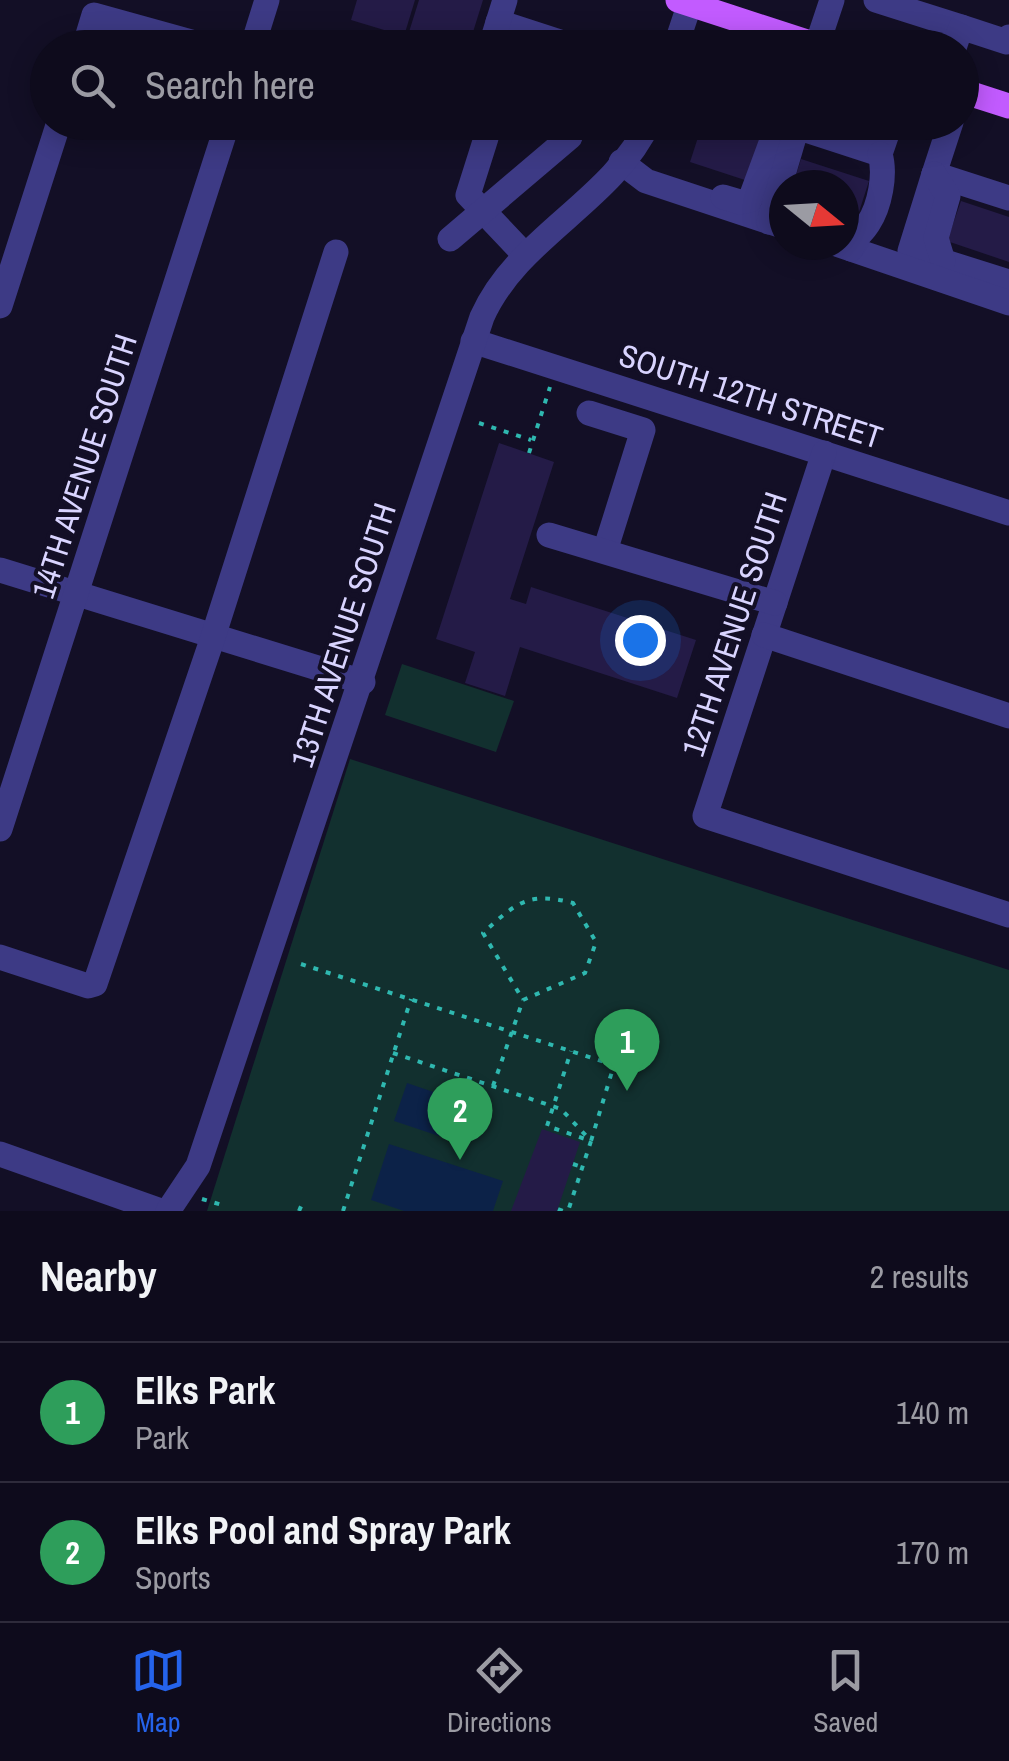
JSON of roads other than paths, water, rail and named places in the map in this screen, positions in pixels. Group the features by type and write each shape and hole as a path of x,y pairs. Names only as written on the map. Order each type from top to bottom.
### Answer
{"main road":[{"path":"686,1 768,30"},
{"path":"979,96 1009,106"}],"street":[{"path":"258,30 267,0"},
{"path":"817,30 832,0"},
{"path":"876,0 942,30"},
{"path":"680,30 686,1"},
{"path":"502,11 541,30"},
{"path":"90,30 94,16 146,30"},
{"path":"979,38 1008,40"},
{"path":"0,306 53,140"},
{"name":"14TH AVENUE SOUTH","path":"0,829 222,140"},
{"path":"485,140 468,196 524,254"},
{"path":"479,159 514,171 551,140"},
{"path":"450,239 565,140"},
{"name":"13TH AVENUE SOUTH","path":"165,1211 198,1166 492,294 524,254 621,162 636,140"},
{"path":"696,198 709,192 740,202 750,200 772,140"},
{"path":"787,170 793,140"},
{"path":"836,140 880,154"},
{"path":"859,230 868,224 885,172 880,154 885,140"},
{"path":"934,174 945,140"},
{"path":"621,162 646,181 696,198 769,212"},
{"path":"934,174 1009,198"},
{"path":"934,174 948,196 936,238 943,261 1009,282"},
{"path":"859,242 1009,303"},
{"path":"0,956 88,986 95,984 213,638 336,252"},
{"name":"SOUTH 12TH STREET","path":"473,341 1009,512"},
{"path":"589,413 643,430 605,551"},
{"name":"12TH AVENUE SOUTH","path":"824,453 705,816 1009,915"},
{"path":"550,535 775,603"},
{"path":"0,570 363,682"},
{"path":"764,635 1009,716"},
{"path":"0,1154 165,1211"}],"water":[{"path":"407,1083 451,1098 439,1136 394,1121"},
{"path":"389,1144 503,1181 493,1211 404,1211 371,1200"}],"place":[{"name":"Elks Park","path":"627,1091"},
{"name":"Elks Pool and Spray Park","path":"460,1160"}]}
